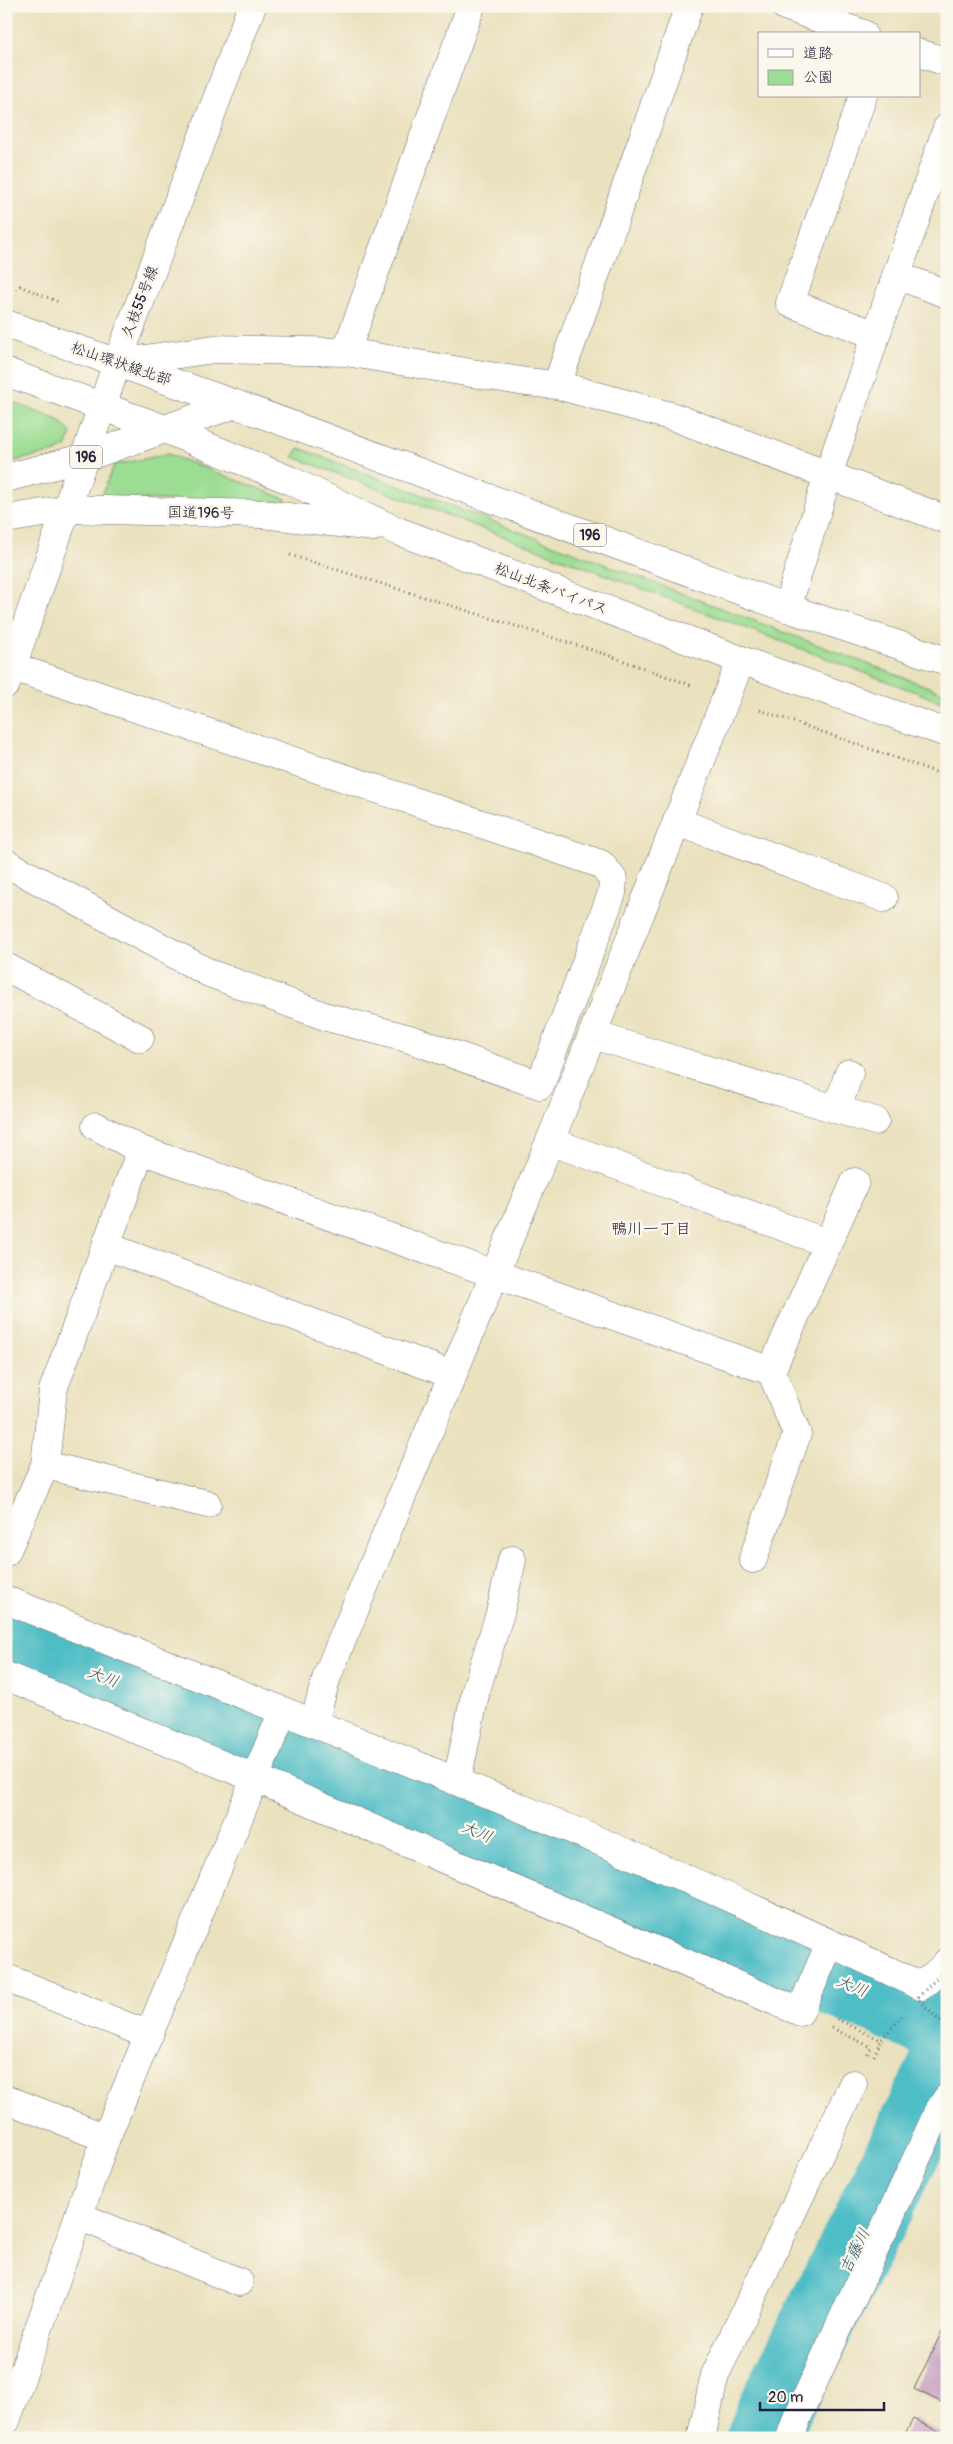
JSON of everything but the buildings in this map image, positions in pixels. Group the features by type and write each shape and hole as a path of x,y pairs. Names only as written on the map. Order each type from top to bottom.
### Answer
{"main road":[{"name":"久枝55号線","path":"10,676 117,363 252,6"},
{"path":"346,352 471,6"},
{"path":"557,385 689,6"},
{"path":"785,6 857,32"},
{"path":"920,53 947,62"},
{"path":"862,98 790,303 876,334"},
{"path":"787,608 828,475 947,128"},
{"path":"896,275 947,294"},
{"name":"松山環状線北部","path":"6,324 235,404"},
{"path":"117,363 214,348 346,352 526,382 557,385 674,417 947,520"},
{"path":"6,372 103,405 162,428"},
{"name":"196","path":"6,478 86,457 162,428 235,404 787,608 947,661"},
{"name":"松山北条バイパス","path":"162,428 289,480 395,530 741,660 947,733"},
{"name":"国道196号","path":"6,519 68,510 262,514 395,530"},
{"path":"314,1722 327,1676 495,1276 593,1035 741,660"},
{"path":"6,863 209,973 327,1017 410,1039 540,1086 612,893 613,879 600,864 10,676"},
{"path":"678,822 884,898"},
{"path":"6,967 140,1038"},
{"path":"593,1035 875,1121"},
{"path":"837,1109 849,1073"},
{"path":"96,1126 141,1150 495,1276 771,1371"},
{"path":"550,1141 827,1244"},
{"path":"6,1552 45,1465 53,1390 141,1150"},
{"path":"753,1559 797,1434 771,1371 855,1182"},
{"path":"106,1246 453,1375"},
{"path":"45,1465 207,1504"},
{"path":"457,1781 476,1690 500,1613 512,1560"},
{"path":"6,1600 281,1719 314,1722 457,1781 830,1942 921,1986 946,1968"},
{"path":"6,1676 259,1773 800,2012 830,1942"},
{"path":"6,2421 106,2138 281,1719"},
{"path":"6,1978 150,2036"},
{"path":"701,2438 715,2374 853,2084"},
{"path":"790,2438 797,2418 938,2112 947,2098"},
{"path":"6,2100 106,2138"},
{"path":"79,2216 239,2282"}],"path":[{"path":"286,554 605,654 947,776"},
{"path":"946,1968 918,1998 947,2028"},
{"path":"800,2012 871,2047 853,2084"},
{"path":"833,2018 881,2040"},
{"path":"878,2047 887,2033"}],"green space":[{"path":"10,401 60,421 71,433 67,446 56,452 7,462 12,424"},
{"path":"299,448 947,694 947,704 293,457"},
{"path":"168,454 286,499 283,505 115,498 102,495 114,465"}],"waterway":[{"name":"大川","path":"6,1639 209,1718 602,1886 884,2000 947,2029"},
{"name":"吉藤川","path":"764,2438 774,2411 947,2064"}],"district":[{"name":"鴨川一丁目","path":"651,1229"}]}
